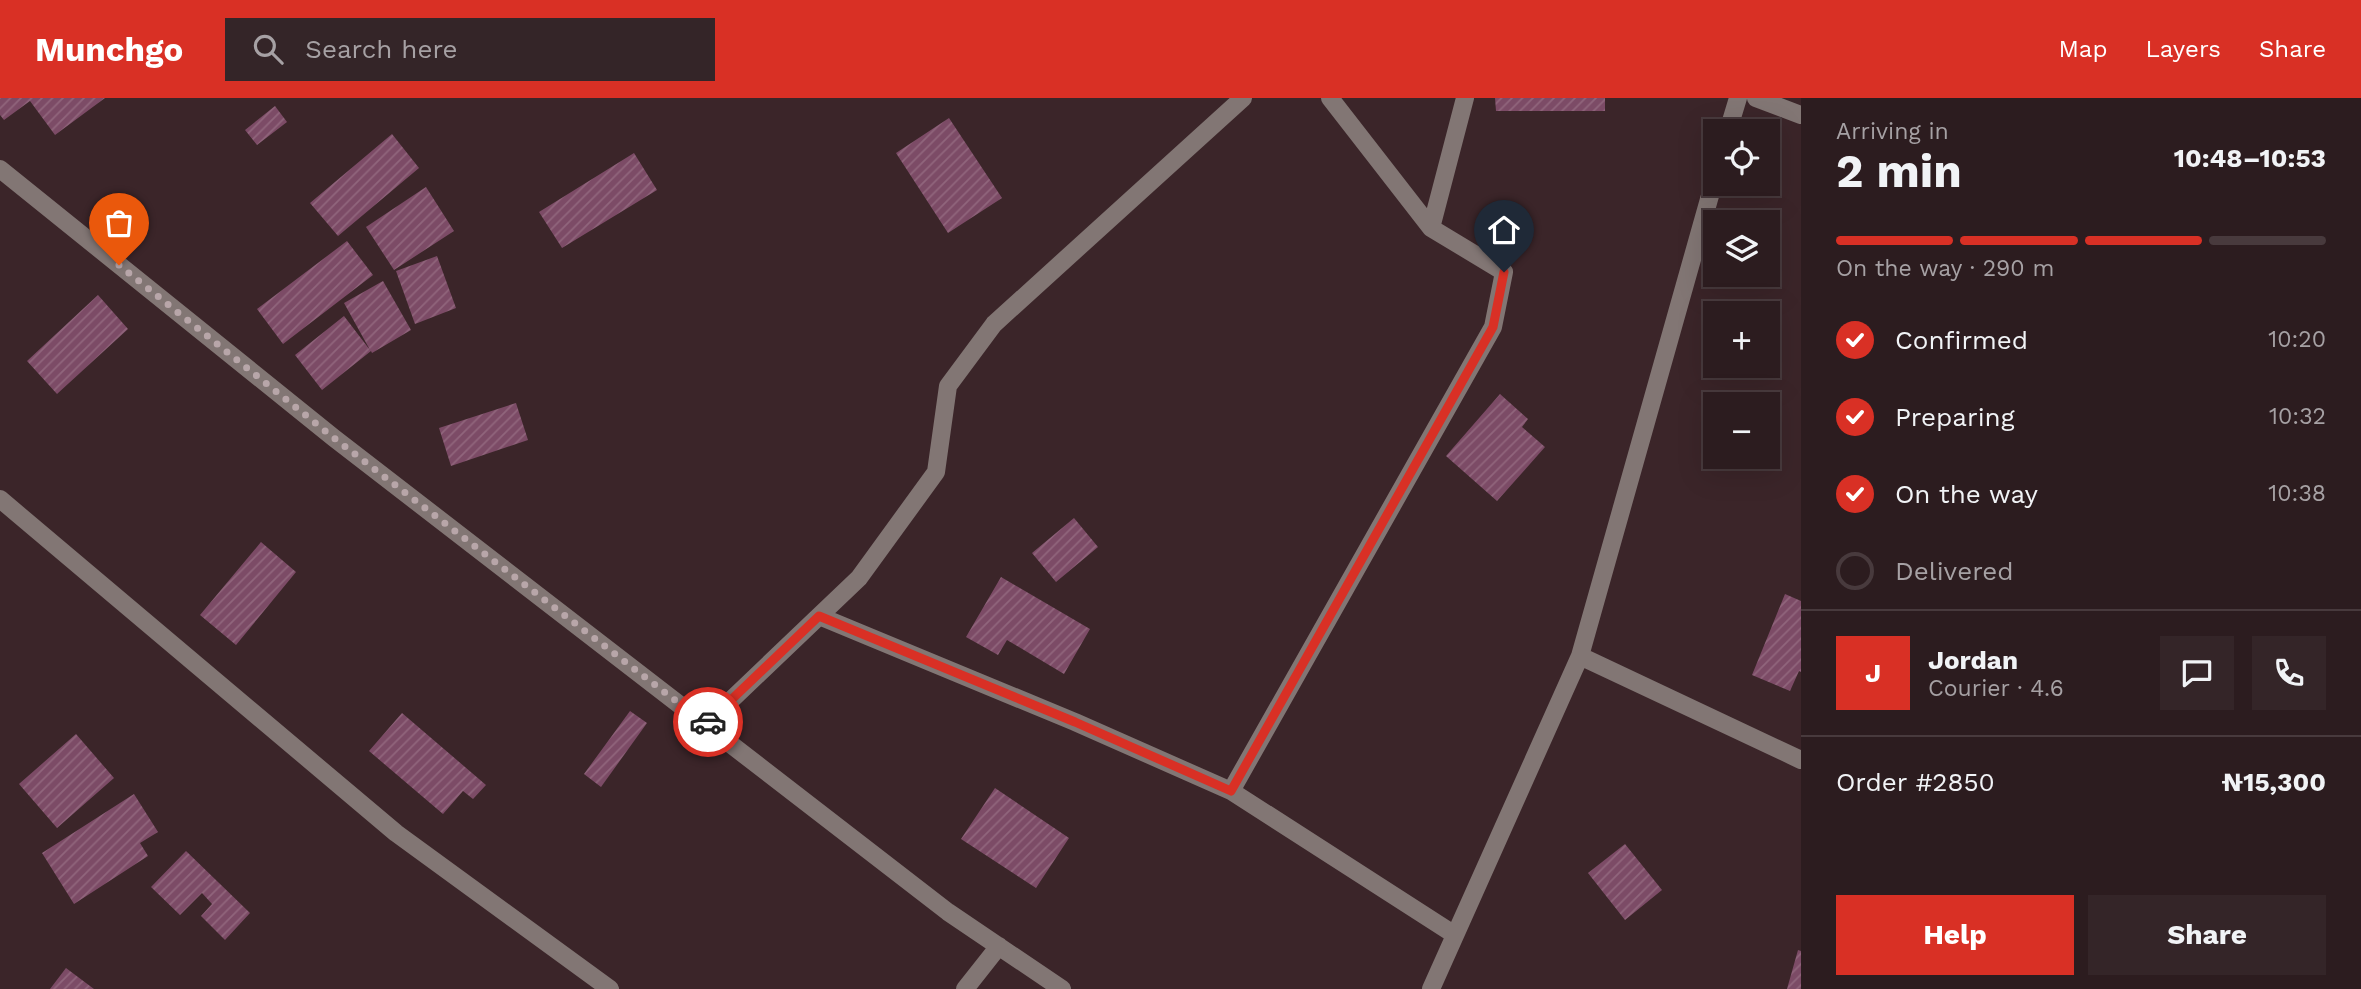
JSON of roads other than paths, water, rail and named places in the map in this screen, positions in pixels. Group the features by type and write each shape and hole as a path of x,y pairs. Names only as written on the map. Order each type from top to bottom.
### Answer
{"street":[{"path":"706,724 859,578 936,472 948,386 994,324 1243,98"},
{"path":"1231,791 1493,327 1504,272 1431,228 1330,98"},
{"path":"1431,228 1465,98"},
{"path":"1732,119 1738,98"},
{"path":"1756,98 1801,115"},
{"path":"4,180 948,912 1062,989"},
{"path":"1431,989 1580,656 1710,196"},
{"path":"0,499 396,833 610,989"},
{"path":"819,616 1075,722 1231,791 1455,935"},
{"path":"1580,656 1801,760"},
{"path":"965,989 999,946"}]}
